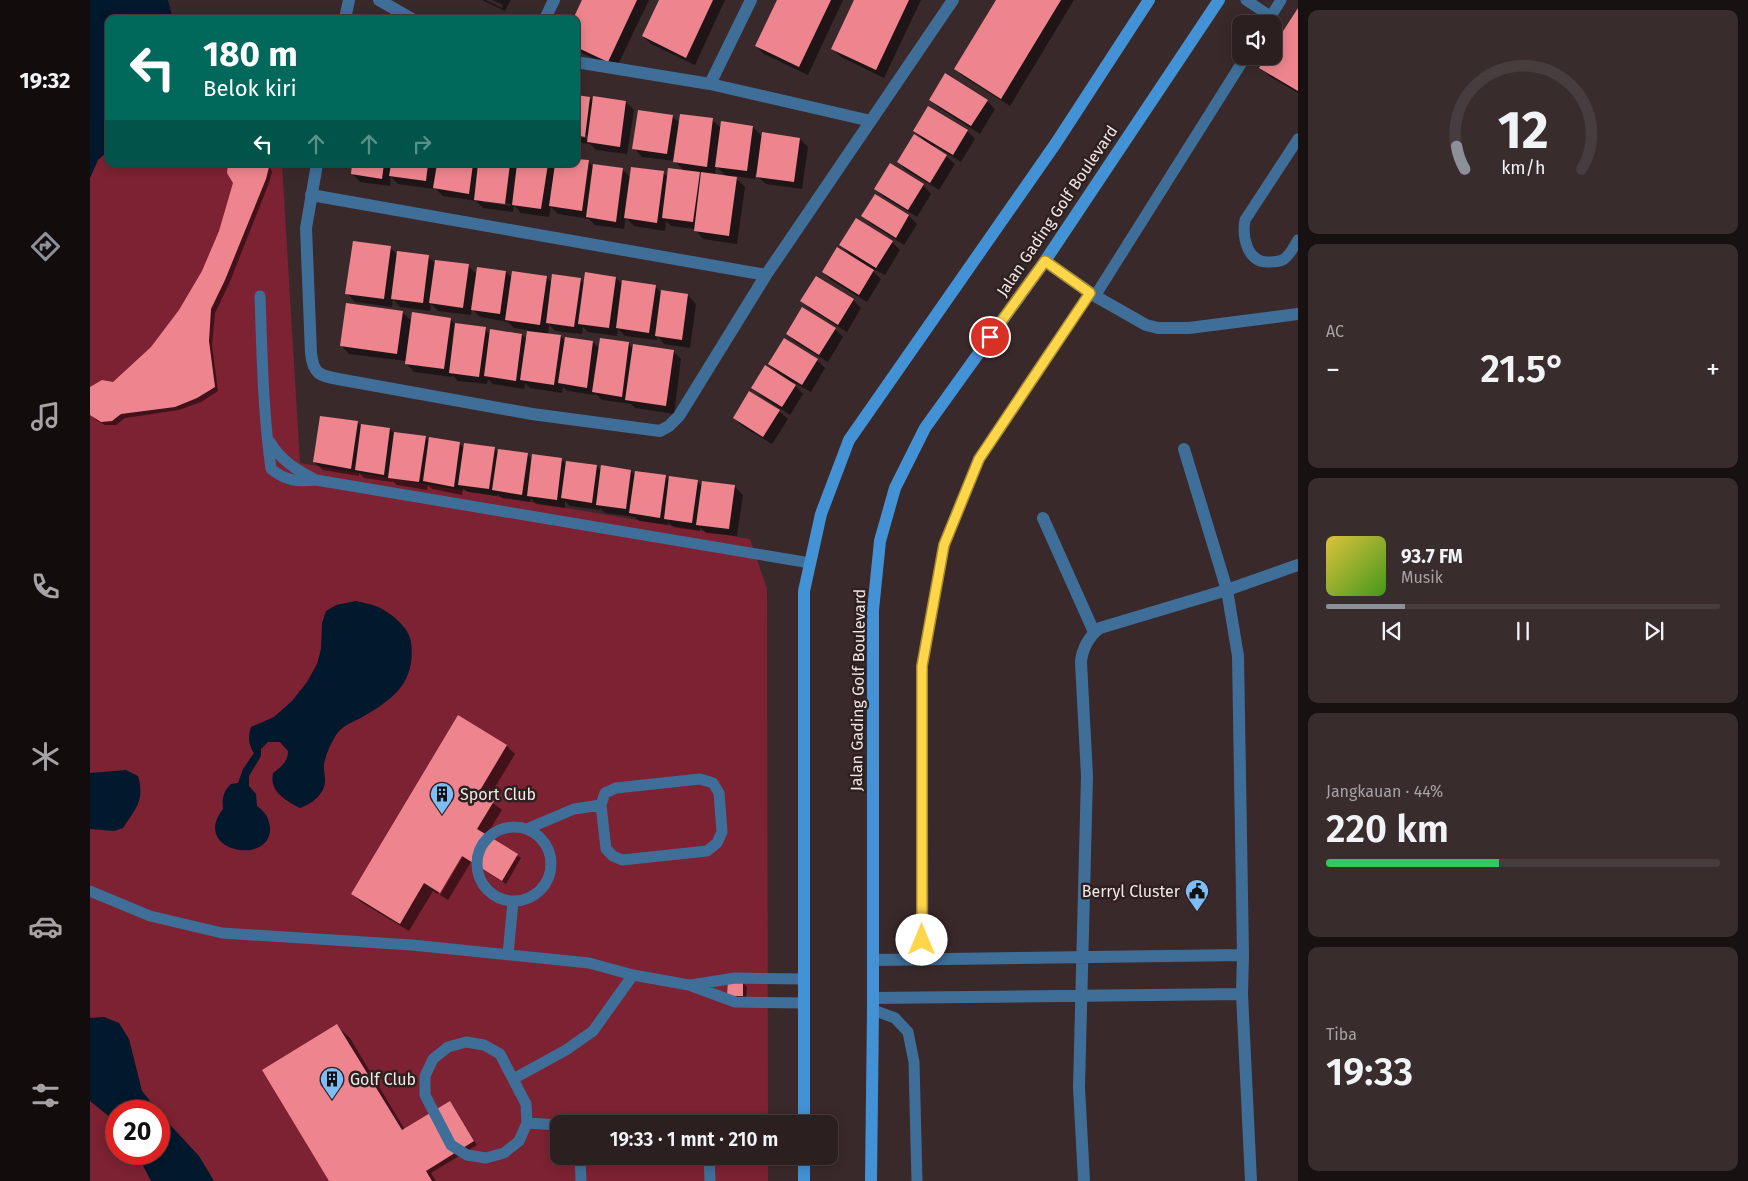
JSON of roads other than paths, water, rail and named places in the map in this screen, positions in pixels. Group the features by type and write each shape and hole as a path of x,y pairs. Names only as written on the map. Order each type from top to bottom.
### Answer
{"main road":[{"path":"804,1115 804,590 821,514 849,440 1056,143 1149,0"},
{"name":"Jalan Gading Golf Boulevard","path":"871,1181 873,610 880,541 895,488 925,428 1045,261 1219,0"},
{"path":"804,1165 804,1181"}],"street":[{"path":"347,15 349,0"},
{"path":"379,0 405,15"},
{"path":"547,15 554,0"},
{"path":"710,84 751,0"},
{"path":"316,167 306,228 311,354 315,369 322,376 532,414 655,431 664,430 679,416 766,276 953,0"},
{"path":"580,63 710,84 871,121"},
{"path":"311,194 766,276"},
{"path":"1045,261 1093,295 1146,324 1158,328 1189,328 1298,314"},
{"path":"1184,449 1227,590 1238,656 1242,994 1251,1181"},
{"path":"1042,518 1094,632"},
{"path":"1084,1181 1079,1087 1087,776 1080,662 1083,650 1094,632 1100,628 1227,590 1298,566"},
{"path":"873,960 1243,955"},
{"path":"873,1004 1080,996 1242,994"}],"lane":[{"path":"1246,0 1262,15"},
{"path":"1271,15 1281,0"},
{"path":"922,959 922,666 944,545 979,459 1093,295 1240,65"},
{"path":"1298,139 1245,220 1243,230 1248,249 1254,257 1265,262 1275,262 1284,259 1298,240"},
{"path":"260,296 266,436 277,454 292,468 316,480 810,563"},
{"path":"700,778 713,783 719,793 722,832 717,843 707,851 622,860 613,856 606,849 601,805 605,793 616,788 700,778"},
{"path":"529,828 574,809 601,805"},
{"path":"515,826 529,828 543,839 551,854 551,872 544,888 530,898 512,902 499,898 487,890 479,877 477,863 480,848 488,836 501,828 515,826"},
{"path":"90,891 150,916 222,932 412,945 508,954 589,964 632,975 689,985 735,1002 804,1003"},
{"path":"508,954 512,902"},
{"path":"512,1079 566,1050 593,1031 632,975"},
{"path":"689,985 735,978 804,979"},
{"path":"873,1004 895,1018 908,1032 914,1062 917,1181"},
{"path":"466,1042 484,1045 500,1054 526,1104 526,1123 519,1141 504,1153 486,1158 467,1156 451,1145 425,1095 426,1076 434,1060 448,1047 466,1042"},
{"path":"526,1123 550,1124"},
{"path":"580,1165 581,1181"},
{"path":"709,1165 710,1181"}],"water":[{"path":"90,0 168,0 172,15 105,15 105,154 98,160 90,178"},
{"path":"356,601 373,605 383,610 399,621 407,631 410,636 412,656 406,678 394,695 364,716 345,726 334,738 325,760 325,784 323,789 313,801 305,806 300,808 294,805 279,794 273,785 273,773 286,761 288,751 280,742 268,742 261,749 261,756 249,776 249,786 256,794 257,806 269,821 270,828 267,840 258,847 247,850 234,849 224,844 217,835 216,823 223,809 223,798 226,790 231,784 238,783 243,769 254,753 249,740 251,727 274,717 292,701 307,682 317,664 321,649 322,623 326,611 336,605"},
{"path":"126,770 138,776 140,798 135,809 123,828 114,831 90,829 90,773"},
{"path":"104,1017 119,1023 129,1039 142,1091 149,1100 105,1100 105,1113 90,1101 90,1018"},
{"path":"170,1125 199,1156 214,1181 151,1181 143,1165 170,1165"}],"place":[{"name":"Sport Club","path":"442,815"},
{"name":"Berryl Cluster","path":"1197,912"},
{"name":"Golf Club","path":"332,1100"}]}
